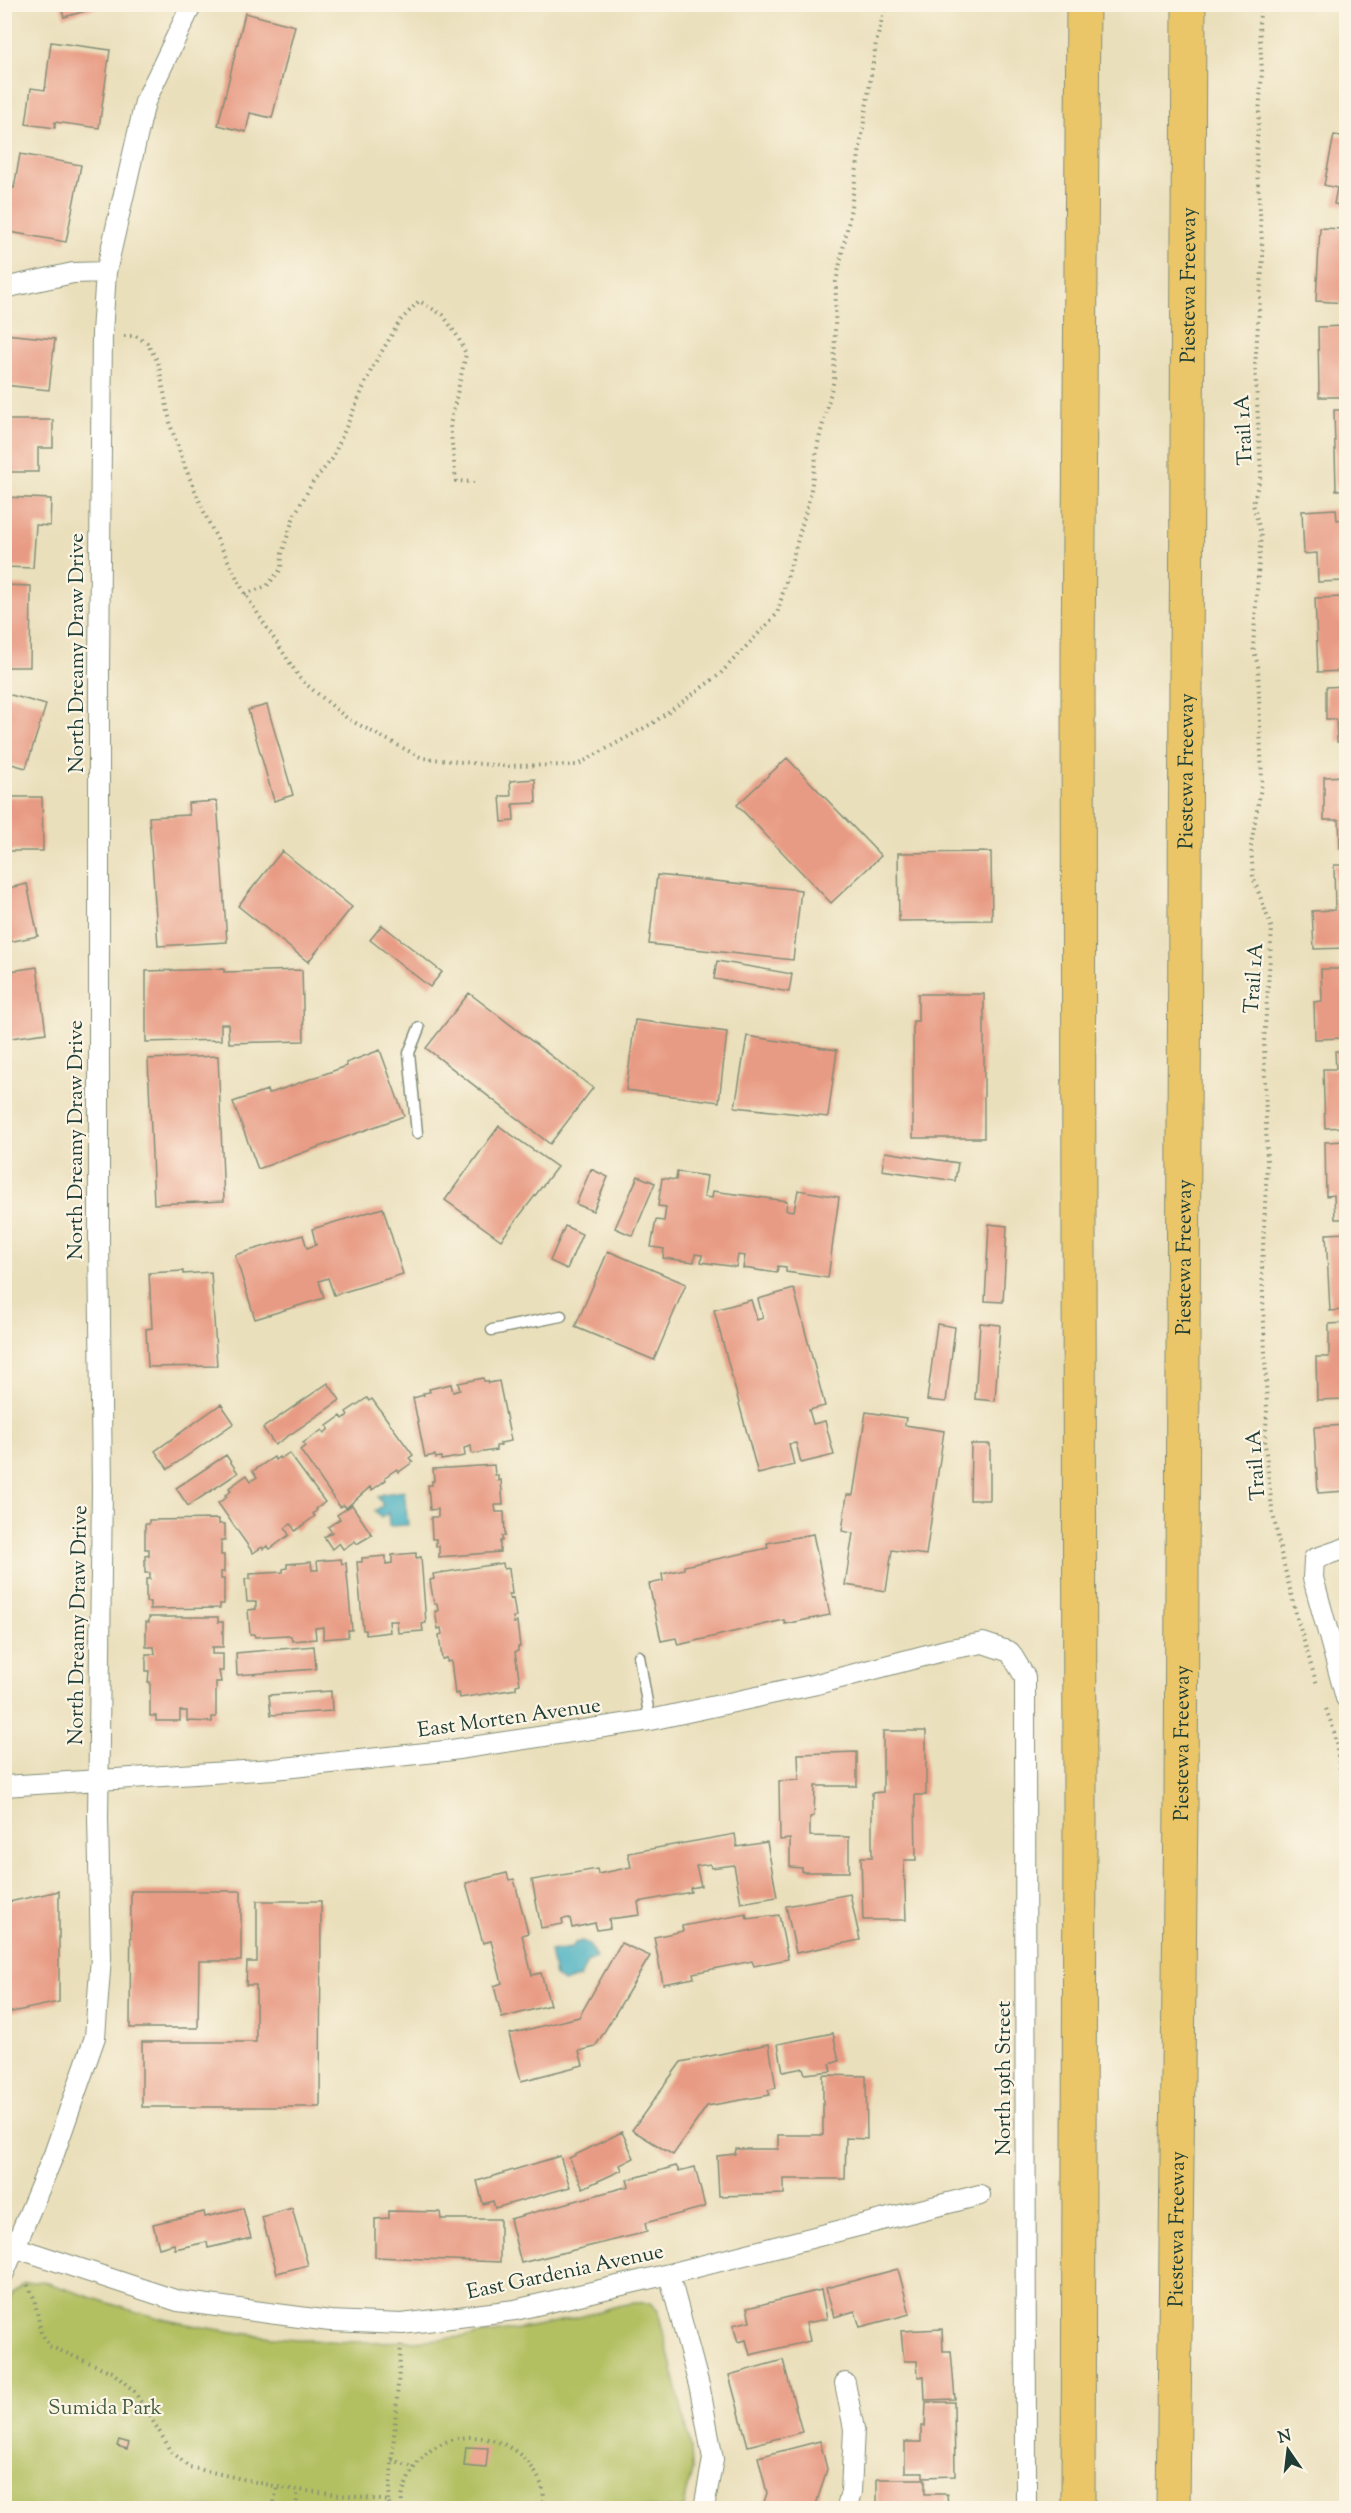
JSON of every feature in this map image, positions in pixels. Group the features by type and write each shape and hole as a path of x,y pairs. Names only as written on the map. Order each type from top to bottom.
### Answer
{"highway":[{"path":"1078,2508 1080,1828 1078,651 1083,4"},
{"name":"Piestewa Freeway","path":"1174,2506 1181,1795 1189,4"}],"street":[{"name":"North Dreamy Draw Drive","path":"4,2273 58,2143 95,2037 101,1958 99,670 102,333 106,272 145,102 192,4"},
{"path":"4,288 73,273 106,272"},
{"path":"1347,1548 1314,1559 1313,1578 1347,1698"},
{"name":"East Morten Avenue","path":"4,1786 274,1769 434,1753 650,1720 817,1684 950,1649 983,1643 1010,1652"},
{"name":"North 19th Street","path":"1010,1652 1025,1677 1026,2508"},
{"name":"East Gardenia Avenue","path":"16,2248 178,2301 340,2322 402,2324 515,2310 669,2274 980,2195"},
{"path":"669,2274 700,2389 713,2459 704,2508"},
{"path":"846,2383 854,2429 851,2492 847,2508"}],"lane":[{"path":"417,1133 409,1053 419,1029"},
{"path":"492,1330 561,1316"},
{"path":"639,1656 650,1720"}],"path":[{"path":"102,333 136,336 147,343 158,362 171,427 208,521 245,594 301,680 348,719 422,758 502,766 577,765 653,723 719,675 777,614 810,496 818,444 834,380 836,282 849,220 876,43 886,4"},
{"name":"Trail 1A","path":"1261,4 1259,24 1262,71 1256,156 1263,256 1255,366 1261,474 1253,504 1261,534 1253,647 1258,666 1262,782 1251,844 1253,877 1272,929 1264,1041 1267,1163 1262,1268 1267,1410 1265,1444 1272,1509 1281,1553 1297,1618 1318,1687"},
{"path":"245,594 267,586 281,569 282,553 294,516 313,482 332,459 372,368 400,321 419,301 442,315 458,337 466,354 450,425 456,481 474,482"},
{"path":"1322,1698 1334,1731 1347,1807"},
{"path":"28,2285 34,2298 41,2332 49,2346 112,2372 134,2391 172,2452 189,2468 277,2487 389,2501"},
{"path":"389,2508 401,2344"},
{"path":"402,2508 401,2497 413,2467 437,2445 468,2436 500,2441 526,2459 543,2487 544,2508"},
{"path":"392,2460 413,2467"},
{"path":"273,2508 277,2487"},
{"path":"296,2508 298,2490"}],"green space":[{"name":"Sumida Park","path":"42,2281 126,2309 212,2329 283,2338 355,2342 462,2337 547,2324 621,2305 650,2303 658,2311 691,2447 692,2469 684,2508 5,2508 4,2316 12,2295 25,2283"}],"water":[{"path":"404,1491 408,1525 389,1526 388,1513 381,1518 375,1511 383,1505 378,1497"},
{"path":"582,1941 589,1944 596,1958 587,1962 580,1978 563,1982 555,1976 550,1951 572,1948 575,1943"}],"building":[{"path":"60,4 107,4 107,5 64,17"},
{"path":"245,13 295,26 272,118 250,113 246,132 218,125"},
{"path":"51,42 110,50 99,128 55,122 55,128 26,124 31,88 45,90"},
{"path":"1334,135 1346,137 1346,206 1334,204 1337,188 1324,185"},
{"path":"20,154 81,165 66,242 4,231 4,186 14,188"},
{"path":"1320,228 1346,229 1346,303 1316,301"},
{"path":"1346,326 1346,397 1319,397 1318,327"},
{"path":"4,334 55,339 49,390 4,385"},
{"path":"1334,410 1346,410 1346,490 1336,490"},
{"path":"4,420 53,420 53,448 38,448 38,472 4,472"},
{"path":"4,497 51,499 50,526 36,525 33,568 4,567"},
{"path":"1336,509 1337,520 1346,519 1346,581 1318,582 1317,553 1304,554 1302,511"},
{"path":"4,585 31,586 30,667 4,667"},
{"path":"1346,597 1346,671 1318,672 1315,598"},
{"path":"1346,686 1346,742 1337,742 1336,719 1326,719 1326,687"},
{"path":"4,693 46,705 26,768 4,762"},
{"path":"267,705 293,795 274,801 248,710"},
{"path":"787,758 881,856 831,903 737,805"},
{"path":"1346,776 1346,848 1340,848 1339,820 1324,820 1324,777"},
{"path":"535,779 536,803 513,804 514,821 502,822 500,796 511,796 510,781"},
{"path":"4,797 42,797 43,851 4,851"},
{"path":"217,801 227,942 158,946 149,817 189,815 188,803"},
{"path":"282,851 352,907 308,962 238,906"},
{"path":"991,852 992,920 899,921 898,853"},
{"path":"1334,865 1346,865 1346,948 1314,949 1312,911 1335,910"},
{"path":"657,875 801,890 793,960 649,944"},
{"path":"27,884 38,936 4,943 4,889"},
{"path":"382,925 442,972 430,987 370,940"},
{"path":"717,961 792,974 789,992 714,979"},
{"path":"37,967 46,1033 4,1039 4,972"},
{"path":"224,969 224,972 302,970 304,1041 229,1043 228,1024 221,1024 221,1040 146,1042 146,971"},
{"path":"1321,969 1346,969 1346,1038 1315,1039 1314,1002 1322,1001"},
{"path":"469,993 593,1088 550,1144 426,1048"},
{"path":"918,994 984,994 984,1138 913,1138 913,1021 918,1021"},
{"path":"635,1020 727,1032 719,1102 626,1090"},
{"path":"747,1036 837,1050 828,1117 735,1107"},
{"path":"380,1050 404,1116 258,1169 233,1102 267,1090 268,1094 347,1066 346,1063"},
{"path":"1335,1051 1346,1051 1346,1127 1325,1128 1323,1069 1336,1069"},
{"path":"218,1056 224,1201 154,1204 148,1059"},
{"path":"499,1126 557,1167 501,1240 445,1200"},
{"path":"1346,1141 1346,1219 1335,1219 1334,1195 1326,1196 1325,1142"},
{"path":"885,1152 958,1163 955,1181 882,1170"},
{"path":"591,1169 608,1177 593,1211 576,1204"},
{"path":"677,1172 707,1176 704,1197 712,1198 713,1191 787,1201 786,1210 794,1211 798,1190 839,1197 828,1278 786,1272 786,1267 778,1266 777,1273 743,1268 745,1256 738,1255 736,1267 701,1262 702,1255 695,1254 694,1262 663,1258 664,1249 651,1247 656,1220 664,1221 666,1207 658,1206 662,1178 676,1180"},
{"path":"638,1176 655,1183 633,1236 615,1228"},
{"path":"383,1208 403,1274 334,1295 328,1278 319,1281 324,1298 255,1319 235,1255 303,1235 307,1248 316,1245 312,1229"},
{"path":"989,1224 1007,1226 1003,1302 985,1301"},
{"path":"565,1226 582,1234 567,1269 550,1261"},
{"path":"1346,1233 1346,1310 1330,1311 1326,1234"},
{"path":"608,1251 686,1284 654,1360 575,1327"},
{"path":"183,1271 183,1274 211,1272 217,1366 148,1367 146,1329 152,1328 149,1273"},
{"path":"794,1289 825,1406 809,1410 813,1424 825,1421 834,1455 801,1463 796,1443 789,1444 794,1465 758,1474 714,1310 751,1300 757,1320 763,1318 758,1299"},
{"path":"980,1323 1000,1325 995,1401 975,1399"},
{"path":"1346,1323 1346,1399 1317,1400 1316,1357 1329,1357 1329,1324"},
{"path":"937,1324 955,1327 946,1402 927,1400"},
{"path":"483,1378 488,1383 499,1381 511,1441 500,1443 501,1445 496,1446 496,1450 472,1454 471,1446 464,1448 465,1456 441,1460 441,1457 436,1458 435,1455 425,1457 413,1398 430,1392 429,1389 451,1384 453,1392 460,1390 458,1383"},
{"path":"328,1383 340,1400 275,1445 263,1428"},
{"path":"367,1398 369,1401 372,1399 413,1455 409,1458 413,1462 399,1472 397,1469 385,1477 386,1480 372,1490 370,1487 346,1508 344,1505 340,1507 300,1450 305,1446 303,1443 322,1430 324,1433 329,1429 327,1426 341,1416 343,1419 348,1415 346,1412"},
{"path":"221,1404 234,1423 168,1469 155,1451"},
{"path":"866,1412 906,1418 905,1425 944,1431 926,1555 892,1550 886,1591 845,1585 853,1533 842,1531 847,1495 853,1495"},
{"path":"1346,1425 1346,1491 1318,1493 1314,1427"},
{"path":"971,1444 990,1444 990,1500 970,1500"},
{"path":"289,1453 325,1502 316,1509 313,1514 315,1516 295,1531 291,1524 285,1528 289,1535 270,1549 267,1546 263,1549 262,1547 253,1553 218,1503 227,1497 225,1495 231,1491 229,1488 247,1475 251,1481 257,1477 253,1471 274,1457 275,1460 279,1457 280,1459"},
{"path":"226,1455 238,1473 188,1506 176,1488"},
{"path":"494,1465 495,1475 498,1475 498,1481 501,1480 503,1505 495,1505 496,1512 504,1512 505,1536 502,1536 502,1541 500,1541 500,1552 439,1557 439,1546 436,1546 436,1539 432,1539 431,1517 438,1517 438,1509 430,1510 428,1485 432,1485 434,1481 433,1469"},
{"path":"352,1505 372,1535 357,1544 355,1541 343,1549 339,1543 332,1549 324,1537 332,1532 328,1527 340,1519 337,1515"},
{"path":"219,1519 219,1524 225,1524 225,1540 221,1540 221,1555 224,1555 224,1572 221,1572 221,1579 224,1579 224,1604 220,1604 220,1608 150,1609 150,1602 146,1602 146,1579 150,1579 150,1573 145,1573 145,1555 149,1556 149,1549 145,1549 145,1524 149,1524 149,1520"},
{"path":"813,1534 830,1615 785,1624 784,1620 678,1645 676,1638 661,1641 649,1584 663,1581 662,1574 684,1569 684,1566 768,1548 767,1543"},
{"path":"416,1553 416,1558 421,1557 426,1623 422,1624 423,1631 398,1633 397,1621 389,1621 390,1632 366,1635 366,1630 363,1630 357,1562 362,1562 362,1558 386,1556 386,1564 392,1563 392,1555"},
{"path":"341,1559 342,1564 346,1563 352,1630 348,1630 348,1637 323,1639 323,1627 315,1628 316,1639 292,1641 291,1636 288,1635 255,1637 254,1634 250,1634 248,1610 256,1609 256,1602 247,1602 245,1579 250,1579 250,1574 283,1572 287,1564 311,1562 312,1570 318,1570 317,1561"},
{"path":"503,1563 504,1569 509,1568 512,1594 509,1594 510,1599 513,1598 516,1617 513,1617 514,1623 517,1622 520,1647 515,1652 520,1684 516,1685 516,1689 460,1698 459,1693 455,1694 451,1661 447,1662 447,1658 442,1659 439,1635 442,1634 441,1628 438,1629 435,1611 438,1611 437,1604 434,1604 430,1580 434,1579 433,1574"},
{"path":"149,1617 218,1617 218,1622 223,1622 223,1647 212,1647 212,1654 223,1654 223,1671 219,1671 221,1682 216,1682 216,1717 212,1717 212,1722 187,1721 187,1711 180,1711 180,1721 156,1721 156,1716 150,1716 150,1682 148,1682 149,1671 146,1671 146,1654 155,1654 154,1647 146,1647 146,1622 149,1622"},
{"path":"314,1646 316,1669 237,1675 236,1653"},
{"path":"331,1691 332,1711 271,1715 269,1695"},
{"path":"883,1731 926,1731 926,1795 915,1795 916,1860 904,1860 906,1920 863,1920 861,1857 872,1857 872,1793 883,1792"},
{"path":"857,1752 857,1786 815,1786 814,1816 810,1817 810,1836 849,1837 849,1872 802,1872 802,1868 790,1867 790,1839 780,1840 779,1781 799,1780 798,1754"},
{"path":"735,1834 737,1847 767,1842 777,1897 741,1903 734,1865 711,1868 710,1864 696,1866 701,1886 690,1888 691,1892 638,1902 640,1915 609,1919 610,1928 597,1930 595,1923 572,1928 570,1918 562,1919 563,1924 541,1928 532,1880 597,1869 598,1874 631,1867 628,1853"},
{"path":"507,1873 509,1880 514,1879 528,1933 522,1935 532,1975 541,1973 550,2005 502,2018 494,1986 502,1983 491,1941 483,1943 466,1883"},
{"path":"59,1891 59,2002 7,2013 9,2044 4,2044 4,1903"},
{"path":"131,1891 241,1891 241,1961 199,1961 198,2028 130,2028"},
{"path":"850,1894 860,1940 796,1953 786,1906"},
{"path":"257,1901 321,1901 320,2107 142,2107 142,2042 256,2042 256,1985 246,1985 247,1962 257,1962"},
{"path":"746,1914 747,1919 779,1915 788,1959 754,1966 752,1961 693,1973 694,1978 663,1984 654,1937 683,1931 682,1926"},
{"path":"621,1943 650,1956 595,2047 579,2051 583,2065 521,2081 509,2034 579,2017"},
{"path":"833,2033 839,2061 830,2064 832,2071 805,2074 803,2068 783,2072 778,2044"},
{"path":"769,2044 776,2088 768,2090 770,2095 707,2106 673,2155 632,2130 681,2062"},
{"path":"823,2075 866,2076 867,2139 846,2138 845,2179 784,2179 784,2194 719,2196 717,2156 735,2154 736,2149 778,2149 778,2135 823,2135"},
{"path":"622,2132 634,2158 620,2165 622,2170 583,2188 569,2158"},
{"path":"560,2156 570,2187 495,2208 493,2201 483,2204 477,2181"},
{"path":"676,2166 679,2171 695,2167 705,2207 645,2223 647,2232 521,2263 510,2219 629,2186 627,2180"},
{"path":"243,2208 251,2238 208,2248 207,2242 175,2249 174,2244 159,2248 153,2224 204,2212 205,2217"},
{"path":"292,2208 308,2265 277,2273 262,2217"},
{"path":"389,2211 440,2212 441,2219 500,2219 500,2262 375,2257 375,2219 389,2218"},
{"path":"898,2269 910,2314 860,2327 855,2311 834,2317 826,2288"},
{"path":"821,2290 827,2319 806,2323 810,2341 750,2355 746,2340 738,2342 733,2325 750,2321 747,2308"},
{"path":"942,2329 943,2351 951,2351 955,2399 925,2400 924,2376 918,2377 917,2361 904,2361 901,2331"},
{"path":"783,2360 802,2432 748,2446 729,2375"},
{"path":"926,2402 954,2402 955,2476 923,2477 923,2472 905,2472 905,2442 921,2442 921,2426 925,2426"},
{"path":"119,2440 129,2443 127,2449 117,2446"},
{"path":"820,2441 827,2469 815,2508 762,2508 767,2493 758,2457"},
{"path":"466,2447 488,2448 486,2468 464,2466"},
{"path":"877,2479 925,2479 925,2494 947,2494 948,2508 877,2508"}]}
